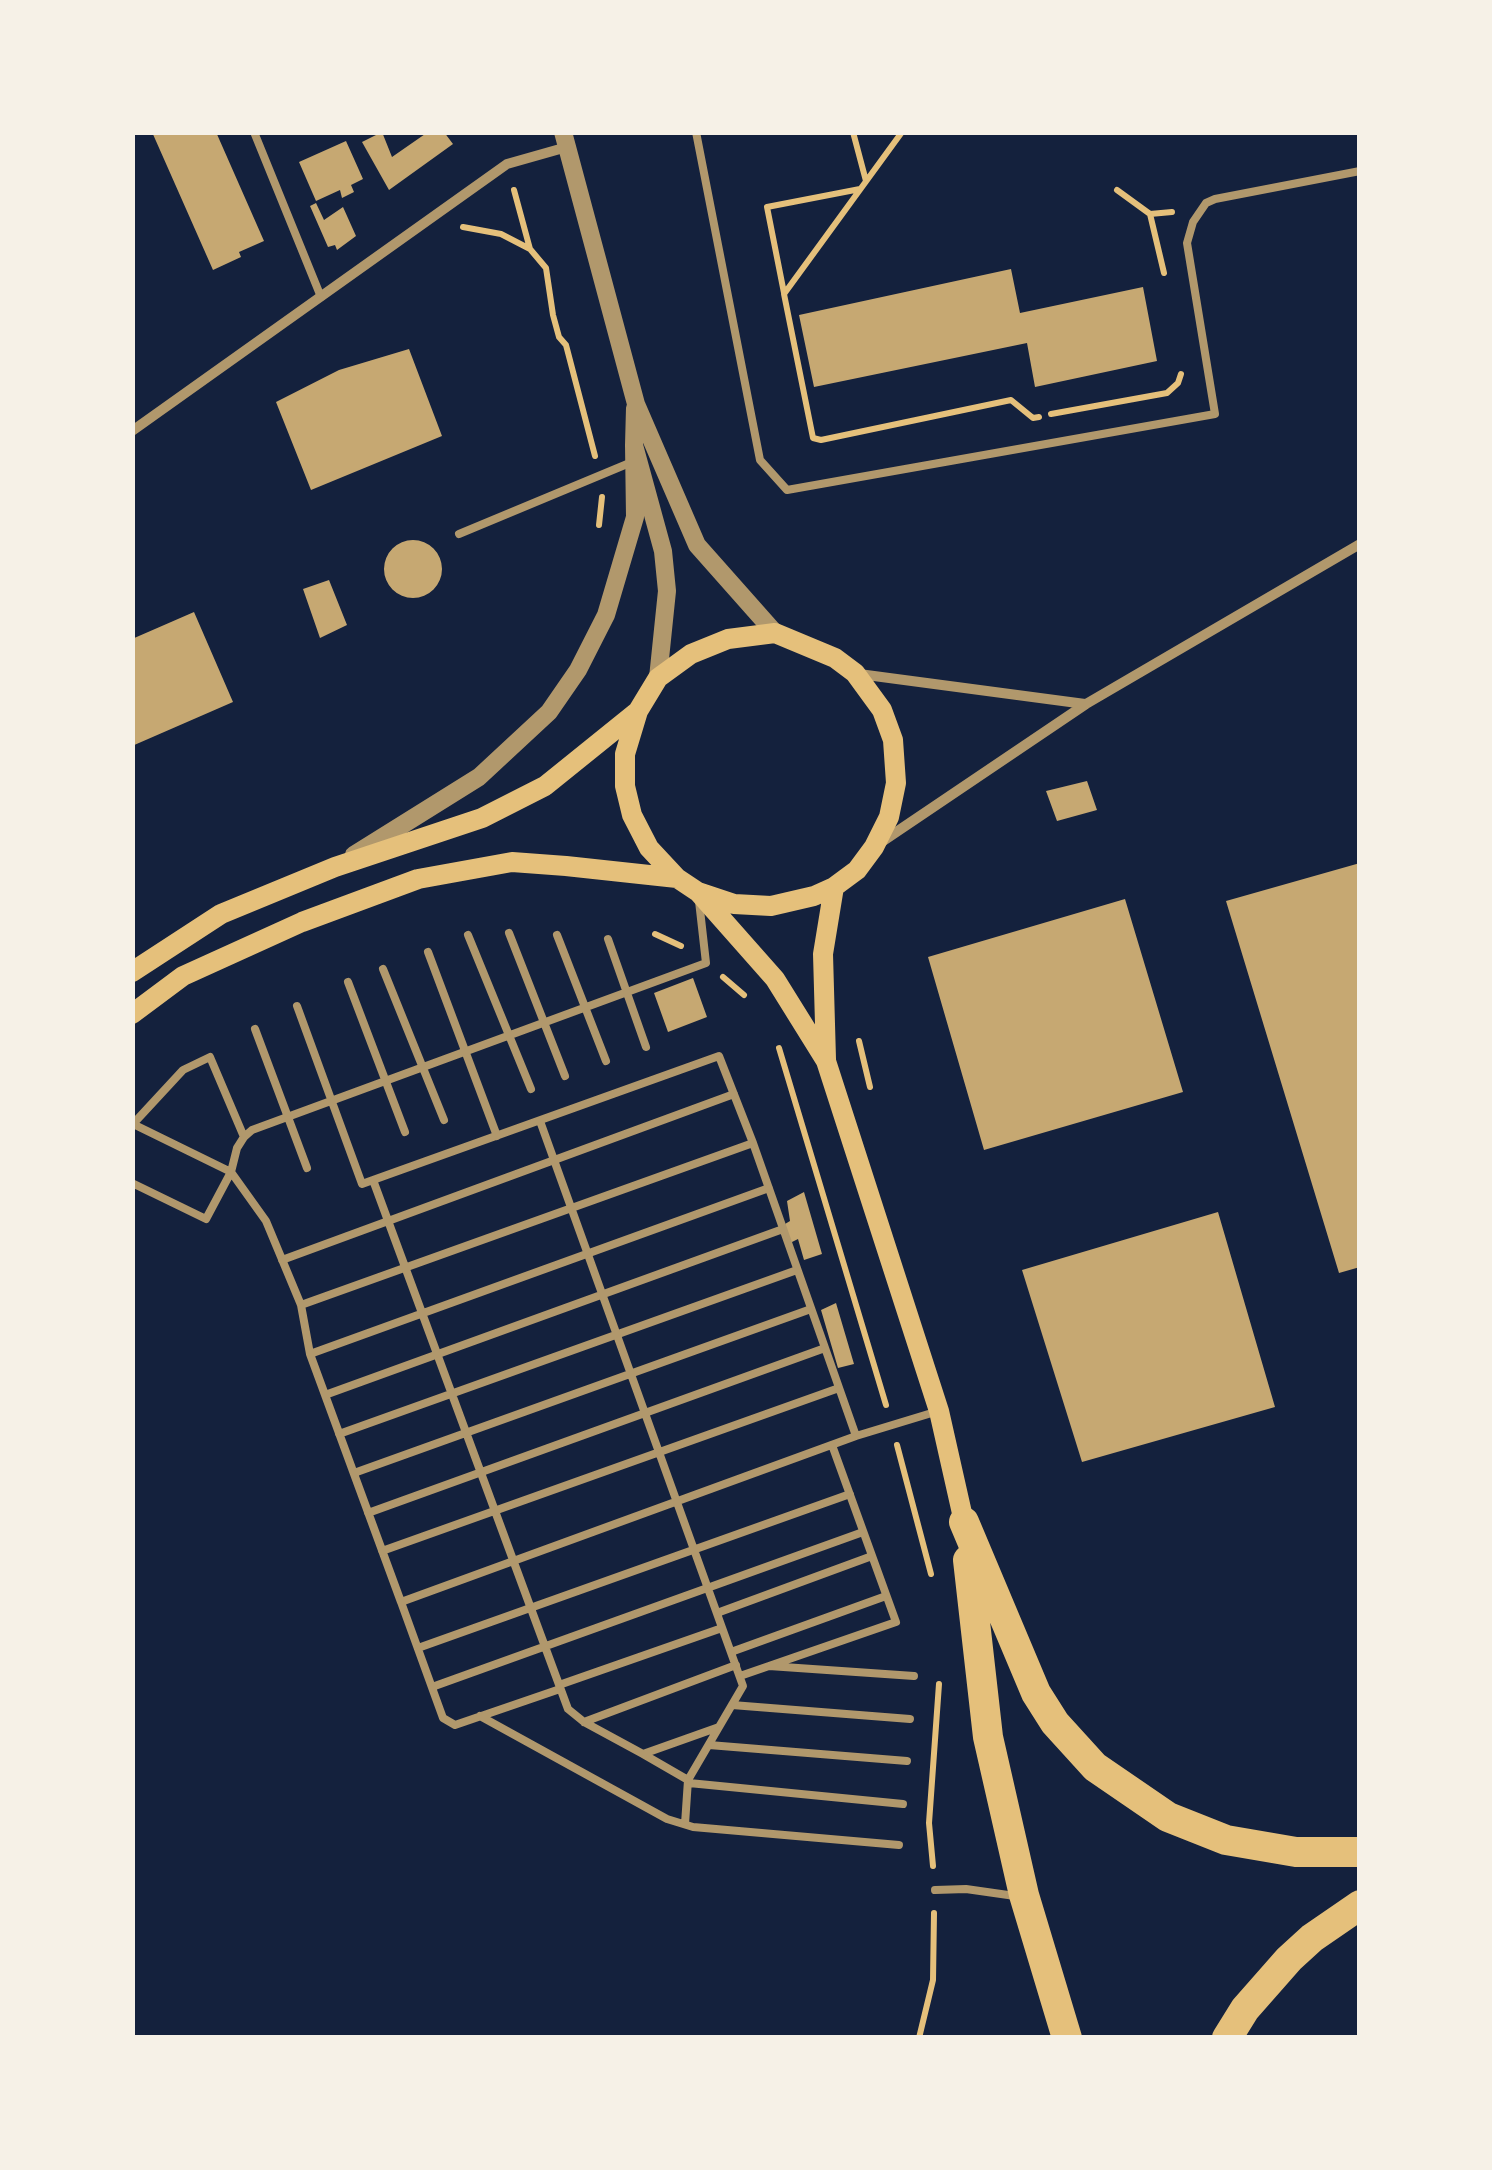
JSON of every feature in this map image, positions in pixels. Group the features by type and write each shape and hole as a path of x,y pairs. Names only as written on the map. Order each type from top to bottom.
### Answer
{"highway":[{"path":"964,1522 1036,1693 1064,1734 1095,1767 1168,1817 1226,1840 1296,1852 1360,1852"},
{"path":"964,1522 988,1737 1024,1895 1067,2038"},
{"path":"1227,2038 1244,2009 1289,1960 1312,1938 1360,1905"}],"main road":[{"path":"698,892 734,904 771,906 814,896 857,870 874,847 894,797 893,740 882,710 855,673 835,658 775,634 728,639 691,654 658,678 638,711 625,754 625,786 632,816 648,848 677,878 698,892 775,980 826,1061 940,1411 964,1522"},
{"path":"132,972 222,914 335,867 482,818 545,786 638,711"},
{"path":"132,1014 184,976 302,922 418,879 512,862 677,878"},
{"path":"826,1061 824,954 834,887"}],"street":[{"path":"132,431 506,164 565,140 636,404 697,544 775,634"},
{"path":"335,867 479,777 549,712 578,670 620,577 634,517 636,404"},
{"path":"633,454 663,551 667,591 658,678"},
{"path":"874,847 1086,704 1360,544"},
{"path":"855,673 1086,704"}],"lane":[{"path":"254,132 321,297"},
{"path":"696,132 760,460 787,490 1215,414 1187,243 1201,210 1214,200 1360,171"},
{"path":"460,534 600,475 633,454"},
{"path":"132,1183 206,1219 231,1172 236,1148 252,1130 706,963 698,892"},
{"path":"509,933 565,1076"},
{"path":"468,935 531,1089"},
{"path":"557,935 606,1062"},
{"path":"608,939 646,1047"},
{"path":"428,952 497,1136"},
{"path":"383,969 444,1120"},
{"path":"348,982 405,1132"},
{"path":"296,1006 362,1184 719,1056 856,1436"},
{"path":"255,1029 307,1168"},
{"path":"244,1137 210,1057 184,1070 133,1124 231,1172 266,1221 301,1305 310,1354 443,1718 455,1725 722,1628"},
{"path":"282,1260 734,1094"},
{"path":"540,1121 743,1686 689,1782 685,1824"},
{"path":"301,1305 752,1142"},
{"path":"373,1180 568,1709 689,1782 903,1804"},
{"path":"310,1354 769,1188"},
{"path":"325,1395 783,1229"},
{"path":"339,1434 797,1270"},
{"path":"354,1473 811,1309"},
{"path":"368,1513 825,1348"},
{"path":"382,1552 838,1388"},
{"path":"401,1602 856,1436 940,1411"},
{"path":"740,1676 896,1622 832,1445"},
{"path":"418,1648 850,1494"},
{"path":"432,1687 863,1532"},
{"path":"717,1613 872,1556"},
{"path":"731,1652 886,1596"},
{"path":"584,1722 736,1666"},
{"path":"769,1666 914,1676"},
{"path":"732,1704 910,1719"},
{"path":"480,1716 667,1819 899,1845"},
{"path":"643,1754 719,1727"},
{"path":"709,1745 907,1761"},
{"path":"935,1890 1024,1895"}],"path":[{"path":"853,132 866,182"},
{"path":"784,294 902,132"},
{"path":"506,164 530,249"},
{"path":"860,190 768,207 813,438 821,440 1011,400 1033,418 1167,393 1178,383 1182,368"},
{"path":"1117,190 1150,214 1201,210"},
{"path":"1150,214 1168,292"},
{"path":"456,228 469,226 501,234 530,249 546,268 553,315 559,337 566,345 603,491 596,569 620,577"},
{"path":"774,1032 812,1162"}],"building":[{"path":"152,132 216,132 264,241 213,270"},
{"path":"382,132 392,157 428,132 444,132 453,144 389,190 362,142"},
{"path":"346,141 363,179 351,185 354,192 342,198 340,190 316,201 299,162"},
{"path":"316,203 324,220 343,207 356,236 337,250 335,245 328,247 310,206"},
{"path":"1011,269 1020,313 1143,287 1157,361 1035,387 1027,343 814,387 799,315"},
{"path":"409,349 442,436 311,490 276,402 339,370"},
{"path":"413,540 433,549 442,569 433,589 413,598 393,589 384,569 393,549"},
{"path":"329,580 347,625 320,638 303,589"},
{"path":"194,612 233,702 132,746 132,639"},
{"path":"1087,781 1097,810 1057,821 1046,791"},
{"path":"1360,863 1360,1267 1339,1273 1226,901"},
{"path":"1125,899 1183,1092 984,1150 928,957"},
{"path":"693,978 707,1017 668,1032 654,993"},
{"path":"804,1192 822,1254 804,1260 798,1239 790,1243 785,1224 790,1221 787,1201"},
{"path":"1218,1212 1275,1407 1082,1462 1022,1270"},
{"path":"836,1303 854,1364 838,1368 821,1310"}]}
